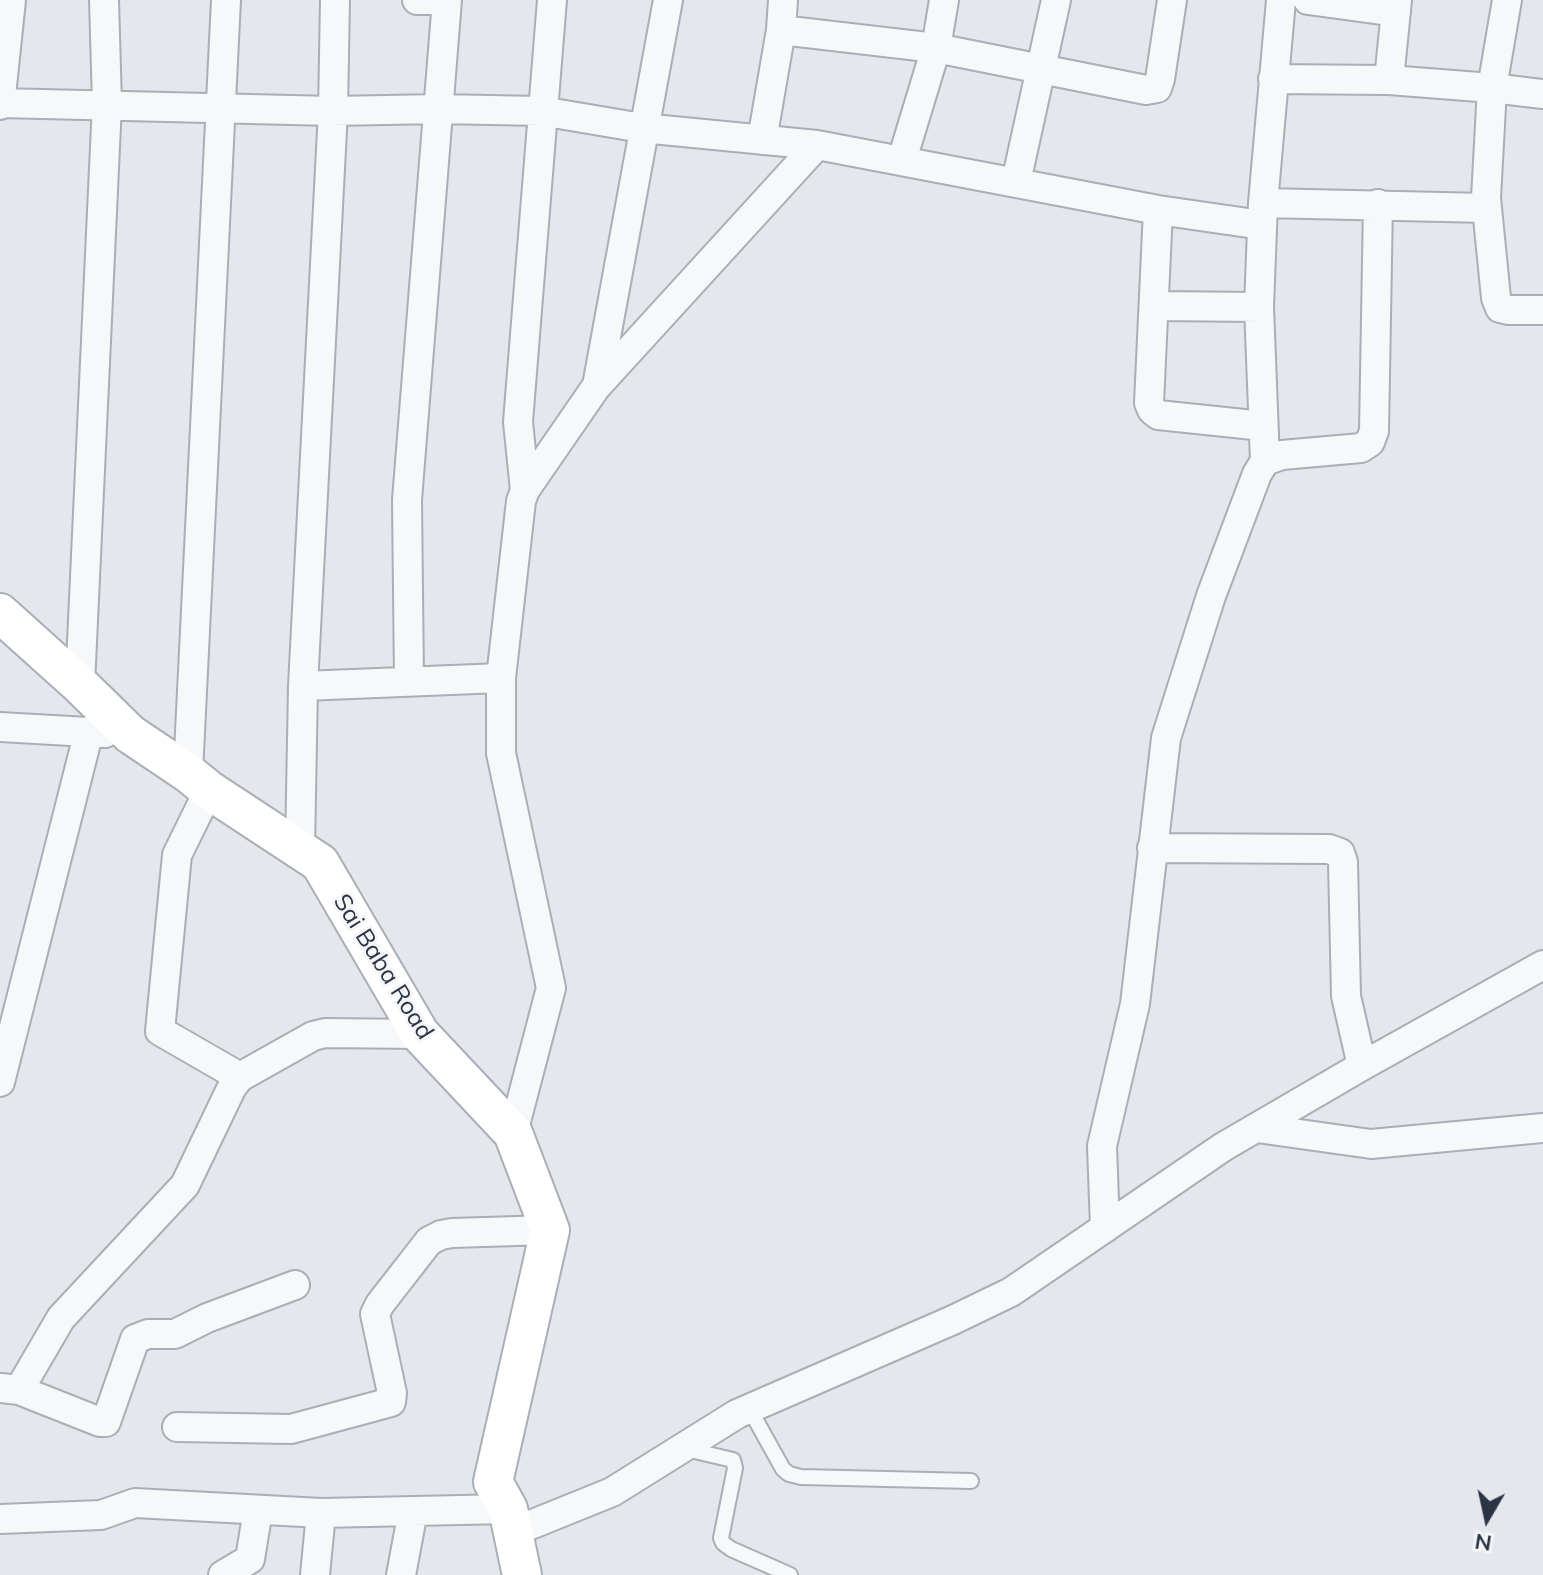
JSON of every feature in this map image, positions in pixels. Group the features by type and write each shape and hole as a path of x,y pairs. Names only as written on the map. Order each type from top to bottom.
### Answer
{"street":[{"path":"11,0 0,104 107,104 220,110 541,111 642,128 817,145 1158,210 1263,214 1378,204 1487,208"},
{"path":"80,685 107,104 104,0"},
{"path":"226,0 198,782 177,855 160,1031 240,1077"},
{"path":"300,848 303,686 333,111 335,0"},
{"path":"409,680 407,500 447,0 417,0"},
{"path":"525,490 518,422 552,0"},
{"path":"596,387 668,0"},
{"path":"762,140 781,30 783,0"},
{"path":"902,160 936,48 944,0"},
{"path":"1016,182 1056,0"},
{"path":"781,30 936,48 1146,90 1157,88 1172,0"},
{"path":"1105,1228 1102,1146 1133,1018 1166,738 1211,596 1257,474 1265,461 1259,307 1263,214 1281,0"},
{"path":"1308,0 1397,6 1389,80"},
{"path":"1507,0 1492,88 1487,208 1496,298 1500,308 1543,310"},
{"path":"1273,79 1389,80 1543,94"},
{"path":"513,1133 551,988 502,764 501,678 519,513 525,490 596,387 817,145"},
{"path":"1265,461 1282,455 1361,448 1370,442 1374,431 1378,204"},
{"path":"1158,210 1149,403 1152,410 1158,415 1263,426"},
{"path":"1154,306 1259,307"},
{"name":"Sai Baba Road","path":"0,613 130,734 320,863 420,1034 513,1133 550,1230"},
{"path":"303,686 501,678"},
{"path":"0,727 130,734"},
{"path":"0,1082 89,731"},
{"path":"1152,848 1329,849 1340,853 1343,862 1346,996 1362,1066"},
{"path":"0,1519 101,1515 135,1503 321,1513 413,1511 511,1520 612,1492 749,1408 1011,1292 1223,1147 1543,965"},
{"path":"295,1285 207,1318 175,1334 148,1334 135,1339 106,1422 10,1389 61,1318 185,1185 232,1087 240,1077 313,1036 325,1033 420,1034"},
{"path":"1257,1128 1371,1144 1543,1128"},
{"path":"177,1427 291,1429 391,1402 392,1393 375,1314 429,1241 452,1233 550,1230 493,1482 511,1520 522,1575"},
{"path":"223,1575 250,1559 258,1510"},
{"path":"401,1575 413,1511"},
{"path":"315,1575 321,1513"}],"lane":[{"path":"749,1408 783,1469 789,1474 801,1477 971,1481"},
{"path":"683,1448 733,1460 735,1468 721,1538 723,1543 790,1575"}]}
